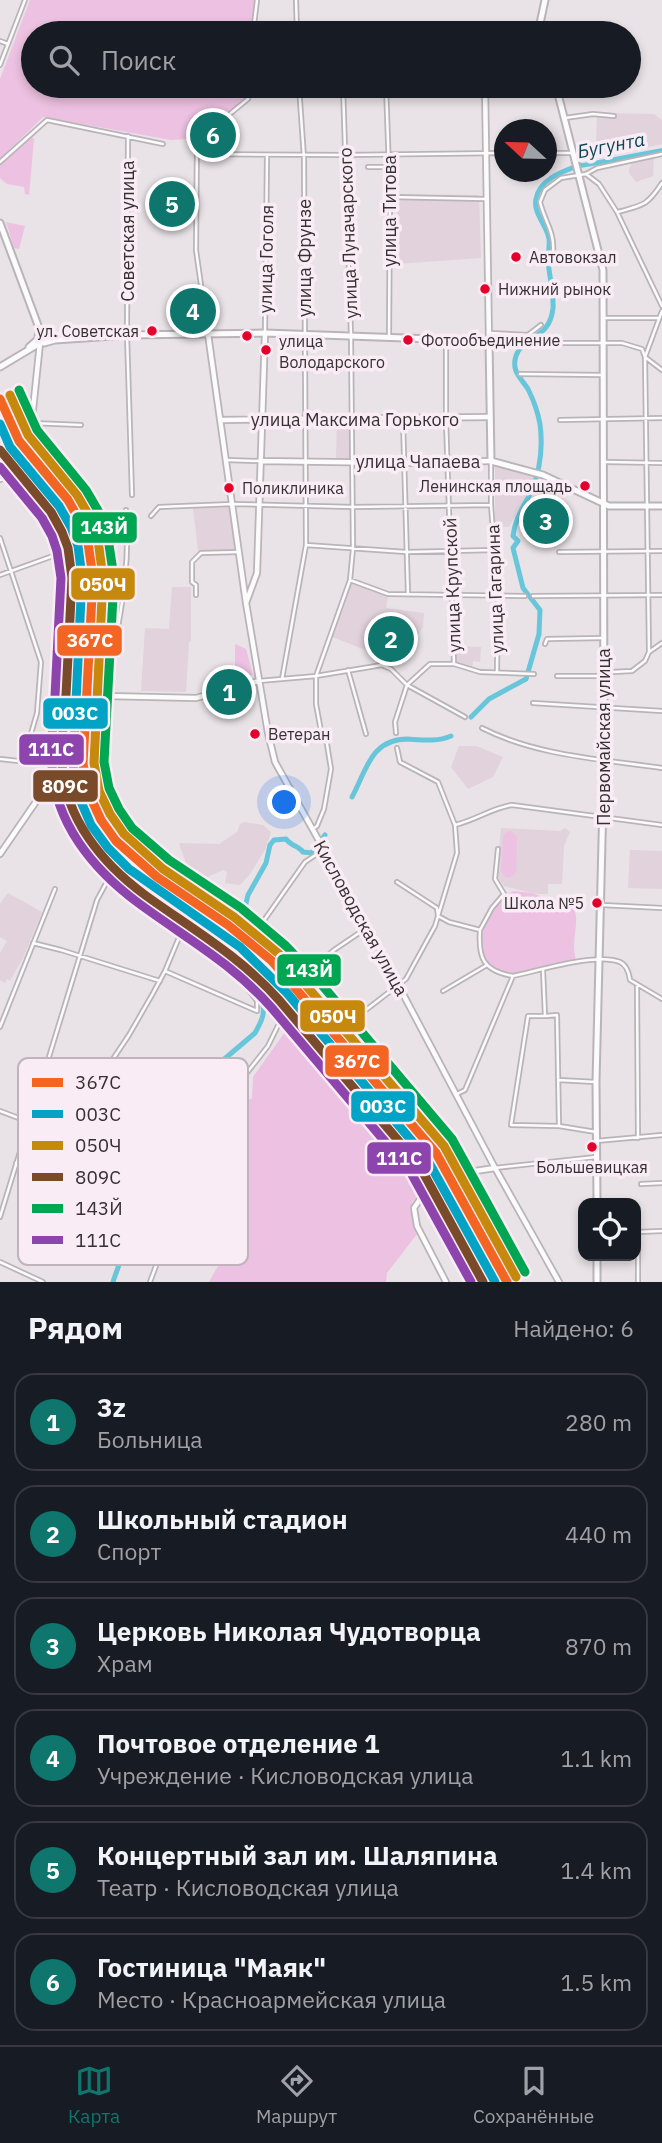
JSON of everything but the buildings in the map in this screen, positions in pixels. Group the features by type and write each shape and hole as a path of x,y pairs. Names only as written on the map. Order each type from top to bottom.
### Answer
{"main road":[{"path":"541,21 545,0"},
{"name":"Первомайская улица","path":"559,98 603,270 604,761 596,1082 597,1198"},
{"path":"0,223 41,340"},
{"path":"0,367 41,340 127,335 265,333 489,341"},
{"name":"улица Гагарина","path":"489,341 492,461"},
{"name":"улица Чапаева","path":"492,461 543,475 613,507 662,506"},
{"path":"597,1261 597,1282"}],"street":[{"path":"0,65 25,0"},
{"path":"254,21 257,0"},
{"path":"296,0 297,21"},
{"path":"0,41 8,44"},
{"path":"247,98 197,141 197,154 494,153"},
{"name":"улица Фрунзе","path":"282,679 306,545 304,155 300,98"},
{"name":"улица Луначарского","path":"313,829 324,809 331,769 316,704 316,676 349,580 353,549 351,336 343,98"},
{"name":"улица Титова","path":"387,98 390,197 388,337"},
{"name":"улица Гагарина","path":"485,98 489,341"},
{"path":"563,118 593,114 614,116"},
{"path":"0,162 47,120 163,144"},
{"name":"Советская улица","path":"128,136 127,335 132,495"},
{"path":"557,153 571,152"},
{"name":"Кисловодская улица","path":"197,154 196,250 246,603 275,762 368,927 495,1168 559,1282"},
{"path":"553,253 553,233 545,220 540,202 542,194 557,181 577,174 662,154"},
{"name":"улица Гоголя","path":"246,603 257,573 265,333 267,155"},
{"path":"368,167 389,167"},
{"path":"586,174 598,184 617,212 662,306"},
{"path":"617,212 641,206 652,199 662,183"},
{"path":"390,197 486,199"},
{"path":"645,357 662,312"},
{"path":"604,318 659,318"},
{"path":"489,333 528,335 541,326"},
{"name":"улица Крупской","path":"446,339 454,664"},
{"path":"41,340 30,438 35,450 72,495 89,525 97,550 99,623 113,652"},
{"path":"549,343 632,345 642,349 645,357 649,652 645,661 632,671 612,672 604,676 557,676"},
{"path":"645,357 662,370"},
{"path":"520,374 603,375"},
{"name":"улица Максима Горького","path":"220,420 490,417"},
{"path":"560,420 662,418"},
{"path":"403,419 408,595"},
{"path":"30,423 81,425"},
{"path":"0,437 23,471 39,483 65,526 70,543 69,553 78,603 72,679 65,726 60,740 44,759 37,763 0,759"},
{"name":"улица Чапаева","path":"226,460 404,463 492,461"},
{"name":"улица Гагарина","path":"492,461 498,597 498,672"},
{"path":"603,462 662,463"},
{"path":"0,480 23,471"},
{"path":"151,516 159,507 165,506 492,505"},
{"path":"0,854 53,776 67,767 89,763 94,758 124,596 126,510"},
{"path":"0,538 41,662 37,713 23,761"},
{"path":"306,545 406,552 496,550"},
{"path":"0,575 69,548"},
{"path":"559,552 662,551"},
{"path":"64,552 69,553"},
{"path":"196,595 196,585 192,582 192,562 201,553 239,552"},
{"path":"242,573 252,578 257,573"},
{"path":"349,580 388,594 524,596"},
{"path":"533,596 662,595"},
{"path":"545,644 547,639 604,638"},
{"path":"649,652 662,643"},
{"path":"396,733 395,722 407,685 430,664 454,664 480,672 534,674"},
{"path":"107,696 196,698 259,681 316,676 382,665 391,668 407,685 465,717"},
{"path":"348,670 366,734"},
{"path":"533,703 662,711"},
{"path":"482,728 517,744 604,761 662,768"},
{"path":"340,1030 406,979 438,916 457,853 455,825 438,782 400,762 397,748"},
{"path":"63,797 117,863 214,936 237,975 257,1001 257,1011 165,971"},
{"path":"455,825 477,819 496,807 512,805 662,825"},
{"path":"324,849 305,862 253,936 299,980 325,1016 429,1133 446,1162 462,1173"},
{"path":"498,849 495,878 504,894 492,908 480,930 479,953 487,965 499,973 513,976 599,958 620,962 636,986 662,999"},
{"path":"48,1058 97,900 117,863"},
{"path":"397,882 437,908 438,916"},
{"path":"0,1027 55,889"},
{"path":"601,904 662,908"},
{"path":"114,1058 160,981 188,916"},
{"path":"438,916 449,922 480,930"},
{"path":"299,980 334,950 368,927"},
{"path":"33,943 160,981"},
{"path":"245,944 289,992 296,1028 387,1128 427,1175 434,1188"},
{"path":"443,991 487,965"},
{"path":"543,970 545,1016"},
{"path":"457,1094 464,1090 513,976"},
{"path":"636,986 638,1138"},
{"path":"248,1072 268,1046 291,999"},
{"path":"559,1126 557,1015 528,1016 511,1125 559,1126 596,1132"},
{"path":"558,1080 596,1082"},
{"path":"0,1111 18,1118"},
{"path":"596,1141 662,1135"},
{"path":"0,1217 18,1157"},
{"path":"446,1282 417,1226 414,1208 425,1192 462,1173 596,1157"},
{"path":"641,1184 662,1183"},
{"path":"641,1232 662,1232"},
{"path":"638,1261 638,1282"},
{"path":"0,1262 43,1282"},
{"path":"150,1282 156,1265"}],"shaded area":[{"path":"30,0 258,0 255,21 22,21"},
{"path":"21,24 21,98 245,98 194,142 43,117 0,159 0,79"},
{"path":"597,113 654,114 662,120 662,144 639,149 596,146"},
{"path":"31,136 34,139 29,195 25,194 24,187 7,184 0,178 0,165"},
{"path":"654,158 653,176 636,182 629,173 632,163"},
{"name":"Нижний рынок","path":"398,194 479,195 481,258 396,264"},
{"path":"6,222 25,226 19,249 14,248"},
{"path":"337,421 351,421 352,459 336,458"},
{"path":"495,466 537,474 535,493 529,502 519,509 509,527 495,526"},
{"path":"230,507 237,551 198,551 193,508"},
{"path":"350,583 388,596 386,608 424,613 423,627 404,656 363,649 330,636"},
{"path":"172,587 191,587 191,641 186,692 141,691 145,628 169,629"},
{"path":"381,629 406,633 410,640 408,647 400,650 376,646 372,642 373,635"},
{"path":"235,644 246,649 253,675 235,679"},
{"path":"455,646 481,647 480,662 473,661 472,669 455,663"},
{"path":"459,746 476,746 503,757 493,777 468,789 451,767"},
{"path":"244,822 263,825 271,832 266,848 250,874 240,885 225,883 227,872 223,870 201,880 187,892 182,881 190,875 179,843 219,844 237,832 240,824"},
{"path":"501,828 560,831 565,828 570,832 564,846 562,884 548,884 548,894 504,886 497,876"},
{"path":"511,831 517,837 516,872 507,878 501,872 503,837"},
{"path":"630,850 662,851 662,889 628,888"},
{"path":"513,891 532,893 555,902 561,894 569,901 576,916 576,960 523,973 507,973 493,969 484,960 481,949 486,922 503,898"},
{"path":"8,893 42,912 24,956 10,981 7,979 5,983 0,980 0,953 7,941 0,937 0,904"},
{"path":"290,1025 426,1176 430,1183 412,1202 417,1234 387,1273 386,1282 209,1282 219,1265 248,1265 248,1099 252,1099 253,1077"}],"water":[{"path":"662,148 662,154 659,155 580,168 578,164"}],"waterway":[{"name":"Бугунта","path":"471,717 489,699 526,679 539,634 540,610 523,588 513,548 518,541 513,536 517,518 537,476 541,433 533,402 518,374 515,361 519,349 547,326 553,308 548,260 549,239 536,210 538,192 553,177 580,165"},
{"name":"Бугунта","path":"352,797 372,758 386,744 396,740 435,740 451,736"},
{"name":"Бугунта","path":"226,1058 255,1033 262,1018 262,1001 237,957 236,946 248,895 266,863 270,845 274,840 286,839 303,852 312,853 325,835"},
{"name":"Бугунта","path":"113,1282 119,1265"}],"transit line":[{"name":"143Й","path":"19,390 37,430 86,490 100,514 108,538 114,578 104,762 109,788 119,809 132,828 169,860 241,908 286,946 311,972 452,1139 525,1272"},
{"name":"050Ч","path":"10,395 28,435 77,495 91,519 98,540 103,578 94,763 99,791 110,814 124,834 163,869 234,917 279,954 444,1146 516,1277"},
{"name":"367С","path":"0,399 19,441 68,500 88,543 93,577 83,764 89,794 101,820 116,841 157,877 228,925 272,961 436,1153 507,1282"},
{"name":"003С","path":"0,424 10,447 59,506 78,546 82,577 73,764 79,797 91,825 108,848 129,869 240,947 287,993 427,1159 495,1282"},
{"name":"809С","path":"0,450 51,512 68,548 72,578 62,764 70,803 79,821 101,854 129,883 232,956 279,1000 419,1165 483,1282"},
{"name":"111С","path":"0,467 42,518 57,551 61,578 52,757 60,807 79,843 121,889 223,963 271,1007 410,1171 471,1282"}],"place":[{"name":"Гостиница \"Маяк\"","path":"213,135"},
{"name":"Концертный зал им. Шаляпина","path":"172,204"},
{"name":"Автовокзал","path":"516,257"},
{"name":"Нижний рынок","path":"485,289"},
{"name":"Почтовое отделение 1","path":"193,311"},
{"name":"ул. Советская","path":"152,331"},
{"name":"Фотообъединение","path":"408,340"},
{"name":"улица Володарского","path":"266,350"},
{"name":"Ленинская площадь","path":"585,486"},
{"name":"Поликлиника","path":"229,488"},
{"name":"Церковь Николая Чудотворца","path":"546,521"},
{"name":"Школьный стадион","path":"391,639"},
{"name":"3z","path":"229,692"},
{"name":"Ветеран","path":"255,734"},
{"name":"Школа №5","path":"597,903"},
{"name":"Большевицкая","path":"592,1147"}]}
